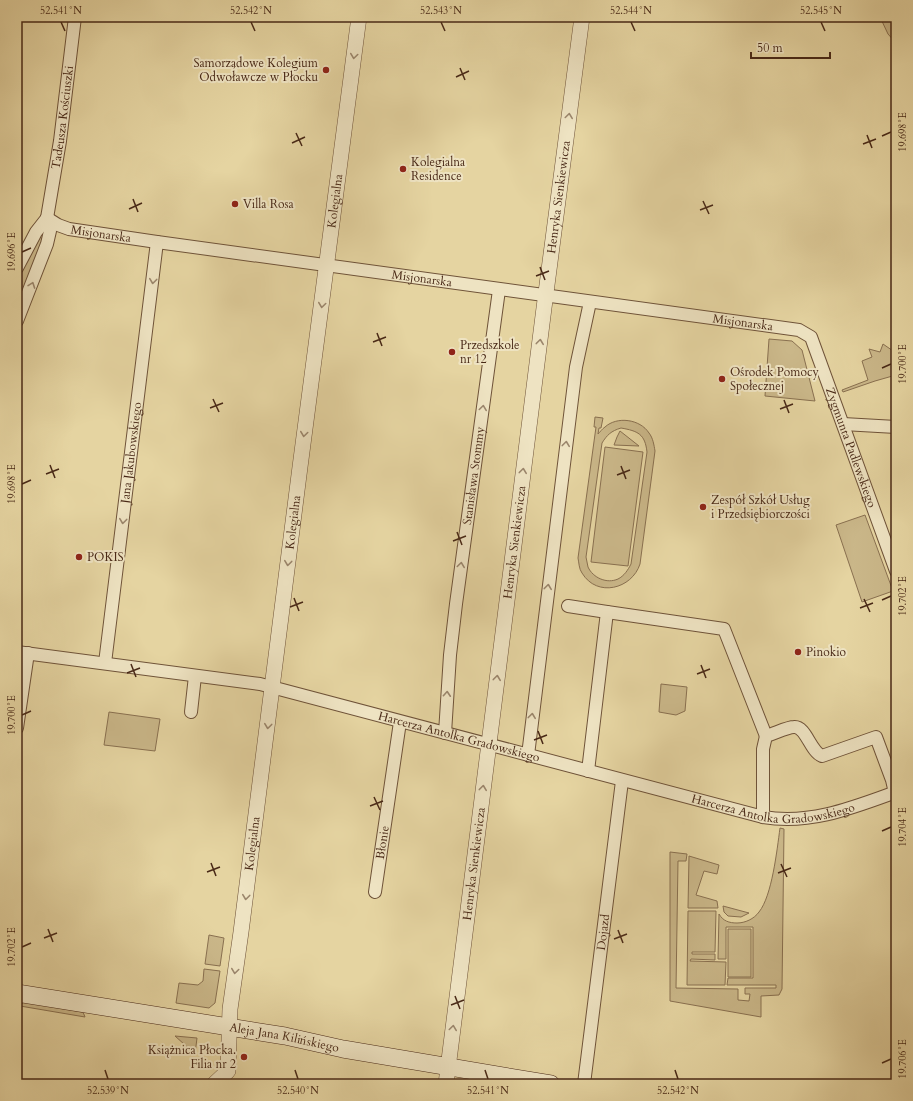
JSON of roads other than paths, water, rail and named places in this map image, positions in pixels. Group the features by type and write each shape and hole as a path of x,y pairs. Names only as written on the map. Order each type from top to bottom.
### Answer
{"main road":[{"name":"Aleja Jana Kilińskiego","path":"17,993 285,1036 321,1045 551,1084"}],"street":[{"name":"Tadeusza Kościuszki","path":"47,218 60,141 75,17"},
{"name":"Kolegialna","path":"214,1084 228,1071 230,1009 359,17"},
{"name":"Henryka Sienkiewicza","path":"446,1084 545,296 582,17"},
{"name":"Misjonarska","path":"47,218 58,225 69,229 499,290 799,330"},
{"path":"17,268 36,232 47,218"},
{"path":"17,320 47,244 50,230 47,218"},
{"name":"Jana Jakubowskiego","path":"105,663 157,242"},
{"name":"Stanisława Stommy","path":"445,733 450,655 456,604 499,290"},
{"path":"528,755 576,367 590,302"},
{"name":"Zygmunta Padlewskiego","path":"799,330 811,337 896,571"},
{"path":"843,424 896,427"},
{"path":"568,606 724,629 766,736 763,749 762,817"},
{"path":"588,771 607,612"},
{"path":"17,728 21,700 22,653"},
{"name":"Harcerza Antolka Gradowskiego","path":"22,653 260,684 622,781 779,820 814,818 895,792"},
{"path":"191,712 195,676"},
{"name":"Błonie","path":"375,892 400,722"},
{"path":"766,736 794,727 799,728 816,752 822,756 876,737 895,792"},
{"name":"Dojazd","path":"584,1084 622,781"}],"place":[{"name":"Samorządowe Kolegium Odwoławcze w Płocku","path":"326,70"},
{"name":"Kolegialna Residence","path":"403,169"},
{"name":"Villa Rosa","path":"235,204"},
{"name":"Przedszkole nr 12","path":"452,352"},
{"name":"Ośrodek Pomocy Społecznej","path":"722,379"},
{"name":"Zespół Szkół Usług i Przedsiębiorczości","path":"703,507"},
{"name":"POKIS","path":"79,557"},
{"name":"Pinokio","path":"798,652"},
{"name":"Książnica Płocka. Filia nr 2","path":"244,1057"}]}
